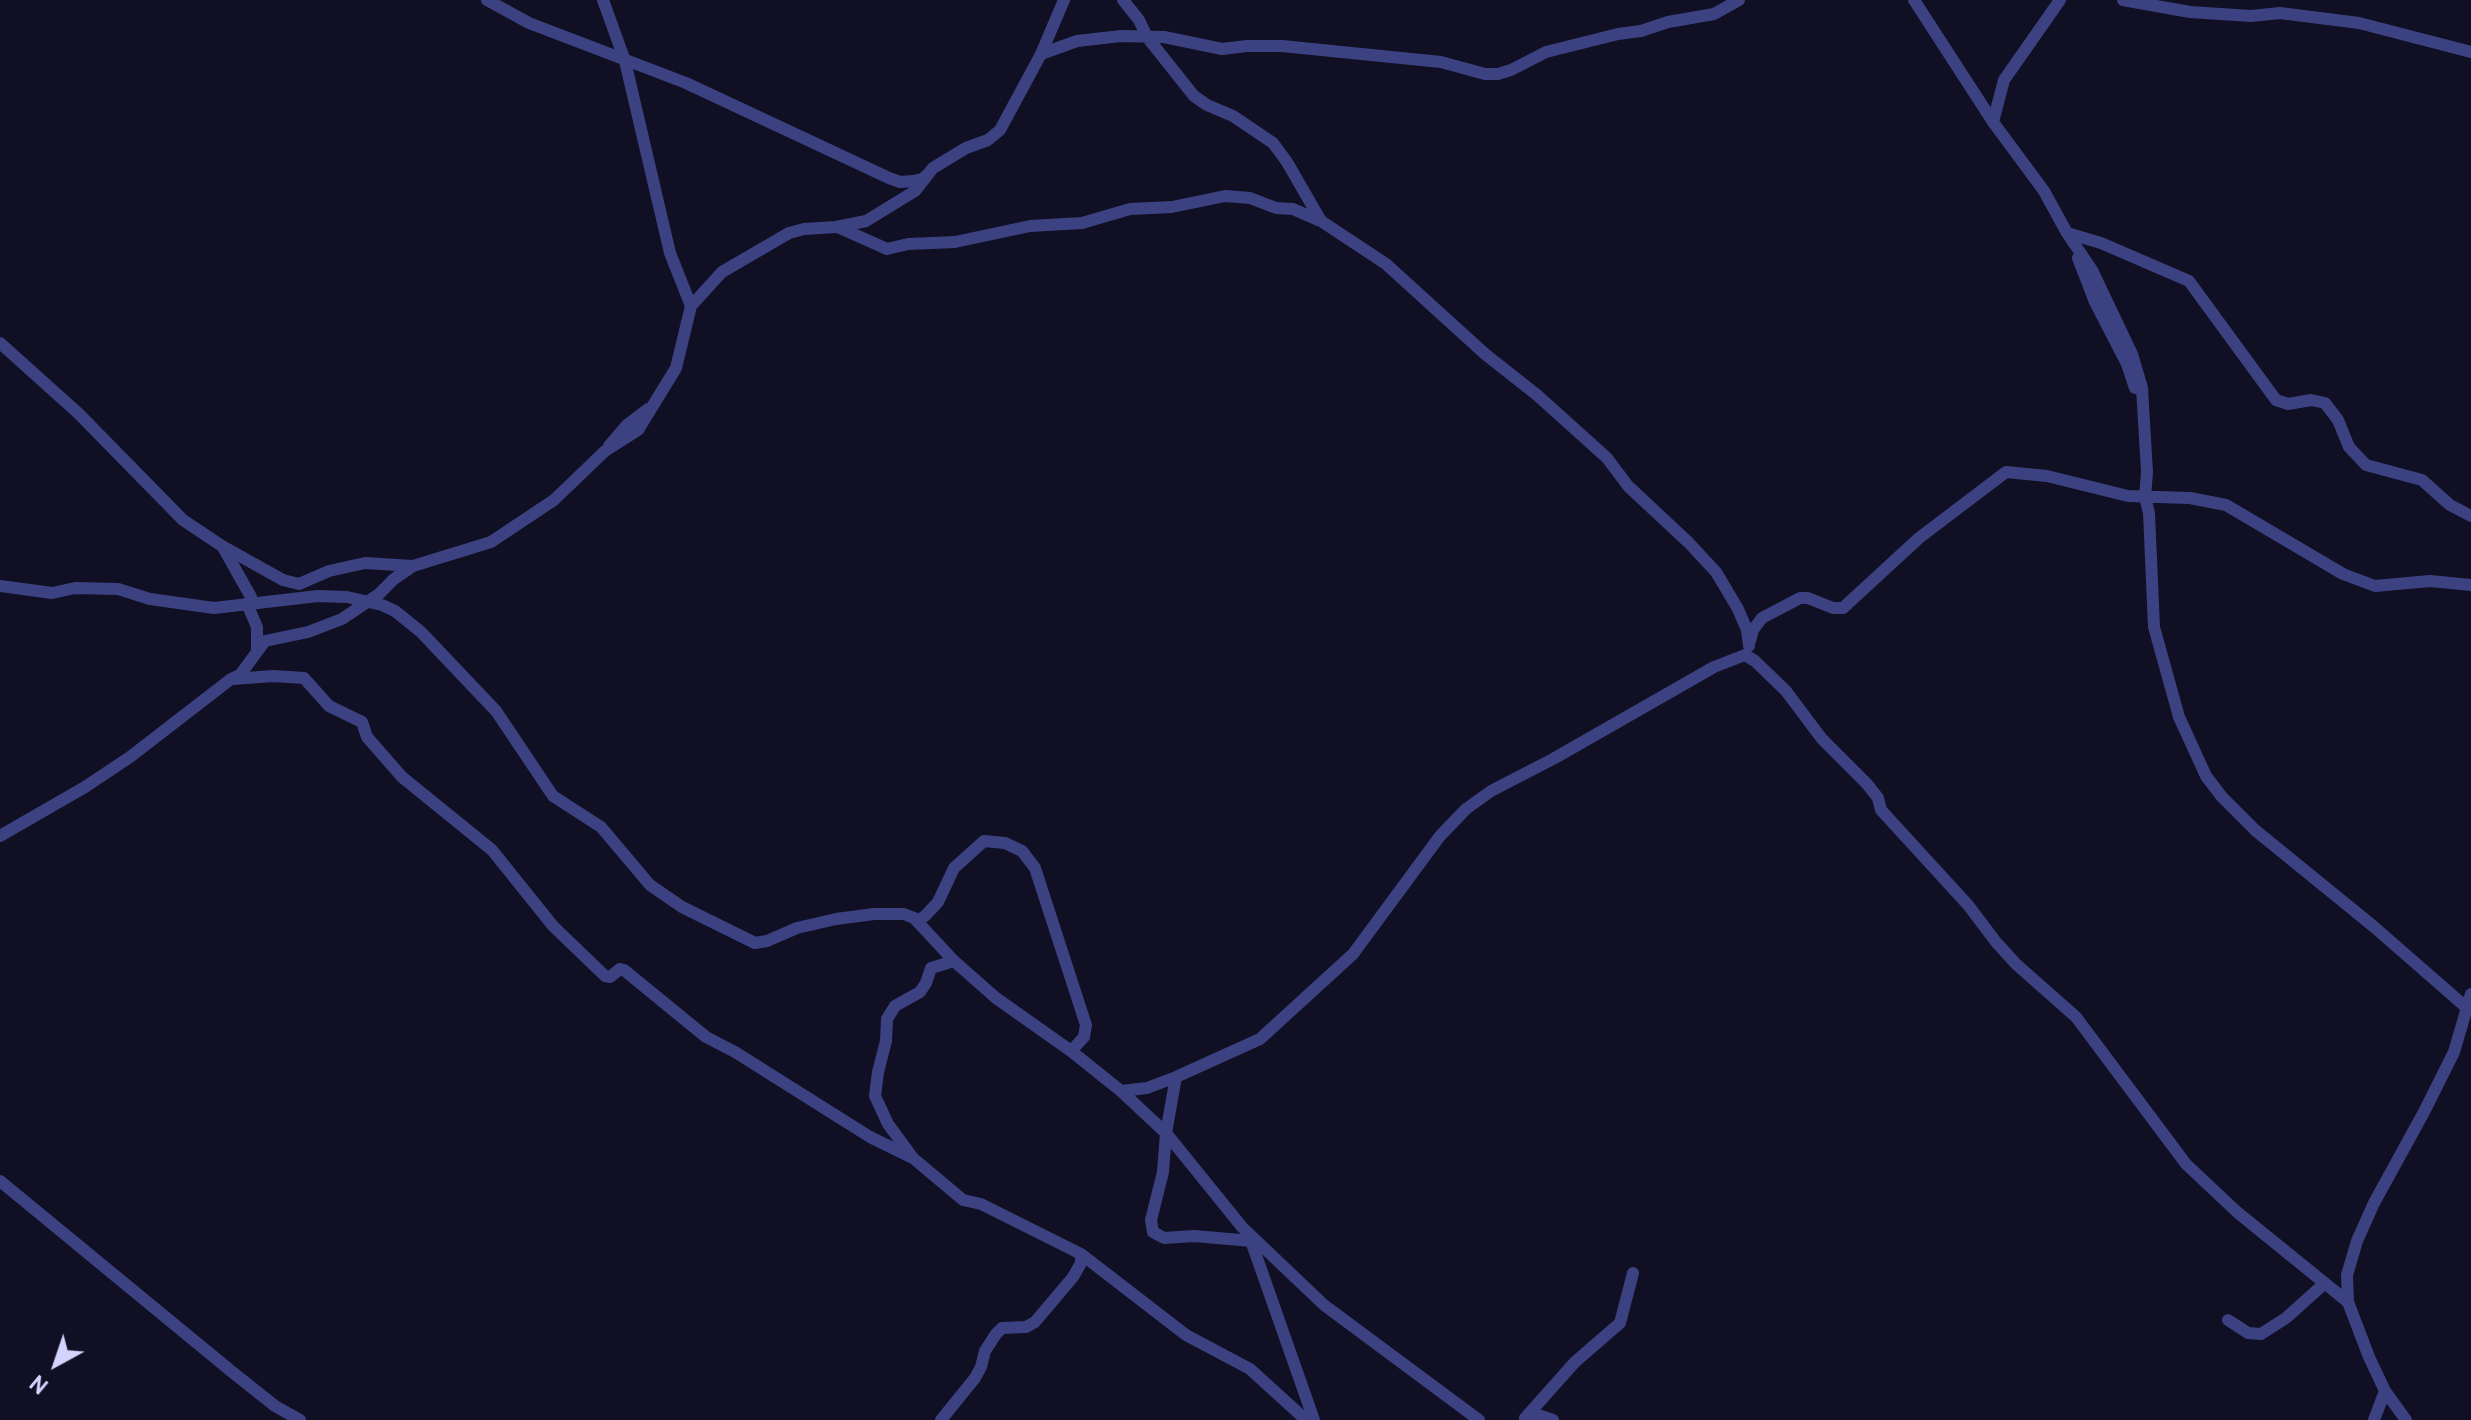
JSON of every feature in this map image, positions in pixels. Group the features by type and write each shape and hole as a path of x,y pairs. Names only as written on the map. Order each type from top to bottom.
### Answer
{"street":[{"path":"487,0 529,23 686,83 915,191"},
{"path":"603,0 625,61 670,253 691,306"},
{"path":"900,182 922,179 933,168 966,148 988,140 1000,130 1041,54 1062,0 1050,0"},
{"path":"1123,0 1139,20 1147,37 1194,96 1233,116 1273,143 1292,169 1321,221"},
{"path":"1041,54 1077,41 1121,36 1147,37 1183,39 1222,49 1282,46 1326,53 1417,59 1498,74 1546,52 1714,14 1739,0"},
{"path":"1914,0 1993,122 2044,191 2092,270 2132,354 2142,388 2147,472 2145,497 2149,513 2149,569 2154,627 2179,717 2206,776 2255,830 2467,1008"},
{"path":"1993,122 2004,80 2060,0"},
{"path":"2123,0 2190,12 2251,16 2280,13 2359,23 2471,52"},
{"path":"0,836 130,757 240,675 257,649 273,638 308,632 342,619 413,566 479,547 510,531 554,500 605,451 638,430 676,368 691,306 722,272 765,246 804,229 866,221 915,191 933,168"},
{"path":"836,227 887,249 908,244 955,242 1046,224 1082,223 1130,209 1172,207 1225,196 1250,198 1276,208 1293,209 1321,221 1368,250 1607,458 1628,486 1689,543 1716,572 1738,609 1747,630 1747,651 1755,661 1786,691 1822,739 1867,784 1878,798 1881,810 1968,905 1996,942 2076,1017 2186,1164 2237,1212 2348,1302"},
{"path":"2067,233 2101,243 2189,281 2276,400 2288,404 2311,400 2325,403 2338,420 2353,453 2366,465 2422,480 2450,505 2471,516"},
{"path":"0,343 78,413 183,520 222,546 295,585 329,571 365,563 413,566"},
{"path":"1121,1091 1147,1088 1260,1039 1353,954 1440,836 1466,809 1487,794 1747,651 1753,630 1762,618 1800,598 1843,608 1919,538 2006,472 2047,476 2128,496 2203,499 2226,505 2343,574 2383,588 2430,581 2471,585"},
{"path":"222,546 251,597 248,606 257,627 257,649"},
{"path":"0,586 52,593 75,588 107,588 150,599 214,608 318,596 365,601 395,611 421,632 496,711 553,796 601,827 640,876 682,907 755,943 797,928 874,914 904,914 918,921 954,961 996,998 1071,1051 1166,1133 1242,1227 1252,1241 1314,1420"},
{"path":"231,679 273,676 304,678 329,706 362,722 367,737 402,777 492,850 548,920 605,976 610,977 620,969 624,970 706,1037 870,1137 913,1158"},
{"path":"918,921 938,902 954,868 984,841 1005,843 1022,851 1035,868 1086,1025 1084,1037 1071,1051"},
{"path":"954,961 931,968 920,992 895,1006 887,1019 875,1096 888,1124 913,1158 963,1200 981,1204 1081,1254 1186,1335 1250,1369 1306,1420"},
{"path":"2406,1420 2385,1391 2348,1302 2347,1275 2357,1241 2454,1052 2471,994"},
{"path":"1176,1077 1163,1172 1151,1220 1153,1232 1164,1238 1194,1236 1252,1241"},
{"path":"0,1181 231,1371 275,1406 300,1420"},
{"path":"1242,1227 1324,1305 1479,1420"},
{"path":"941,1420 975,1378 985,1351 996,1334 1002,1328 1026,1327 1035,1322 1073,1277 1081,1263 1081,1254"},
{"path":"1524,1418 1575,1362 1620,1323 1633,1273"},
{"path":"2228,1320 2248,1333 2261,1334 2286,1318 2325,1283"},
{"path":"2374,1420 2385,1391"},
{"path":"1524,1418 1538,1415 1553,1420"}]}
